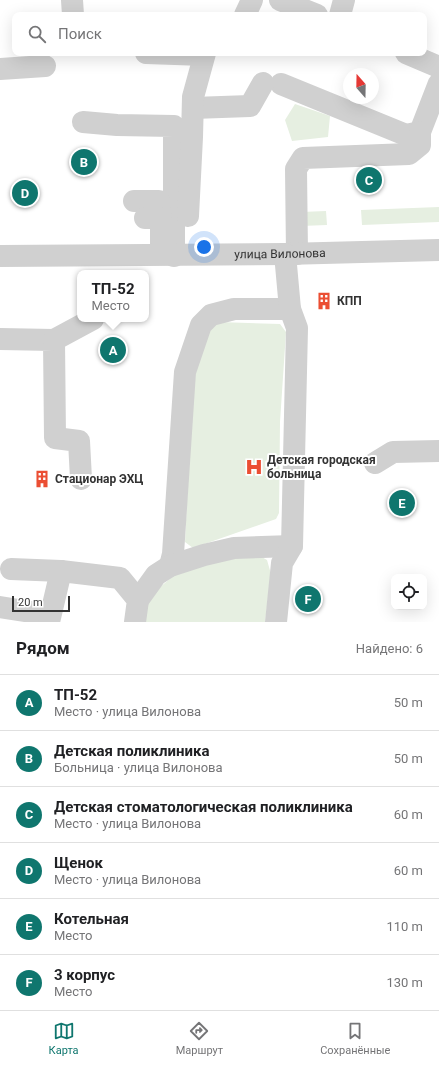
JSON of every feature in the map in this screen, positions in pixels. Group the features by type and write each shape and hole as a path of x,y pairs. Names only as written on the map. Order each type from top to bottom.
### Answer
{"street":[{"path":"72,0 73,12"},
{"path":"246,12 252,0"},
{"path":"280,0 310,12"},
{"path":"341,12 344,0"},
{"path":"174,255 187,233 193,97 204,56"},
{"path":"413,56 439,67"},
{"path":"0,69 45,66"},
{"path":"193,108 250,106 272,83 406,135 420,132"},
{"path":"276,622 282,562 292,546 297,328 290,309 291,254 296,169 303,158 409,154 420,145 420,132 439,83"},
{"path":"83,122 117,125 174,126 174,255"},
{"path":"147,212 174,255"},
{"name":"улица Вилонова","path":"0,256 114,264 174,255 291,254 439,250"},
{"path":"170,566 173,554 185,372 201,325 211,315 234,309 290,309"},
{"path":"0,339 54,340 87,322"},
{"path":"54,340 55,438 79,441 81,479"},
{"path":"376,463 393,452 439,451"},
{"path":"135,622 138,600 156,575 170,566 204,555 234,548 292,546"},
{"path":"11,569 61,571 120,578 138,600"},
{"path":"0,607 49,619 61,571"}],"shaded area":[{"path":"295,104 330,116 328,137 292,141 285,120"},
{"path":"439,207 439,222 362,225 361,210"},
{"path":"326,211 327,225 301,226 301,212"},
{"path":"218,322 280,324 286,332 280,422 279,513 276,519 193,548 185,542 193,375 204,331"},
{"path":"255,553 267,560 271,574 265,622 143,622 144,614 153,593 178,572"}],"place":[{"name":"Детская поликлиника","path":"84,162"},
{"name":"Детская стоматологическая поликлиника","path":"369,180"},
{"name":"Щенок","path":"25,193"},
{"name":"КПП","path":"324,301"},
{"name":"ТП-52","path":"113,350"},
{"name":"Детская городская больница","path":"254,467"},
{"name":"Стационар ЭХЦ","path":"42,479"},
{"name":"Котельная","path":"402,503"},
{"name":"3 корпус","path":"308,599"}]}
